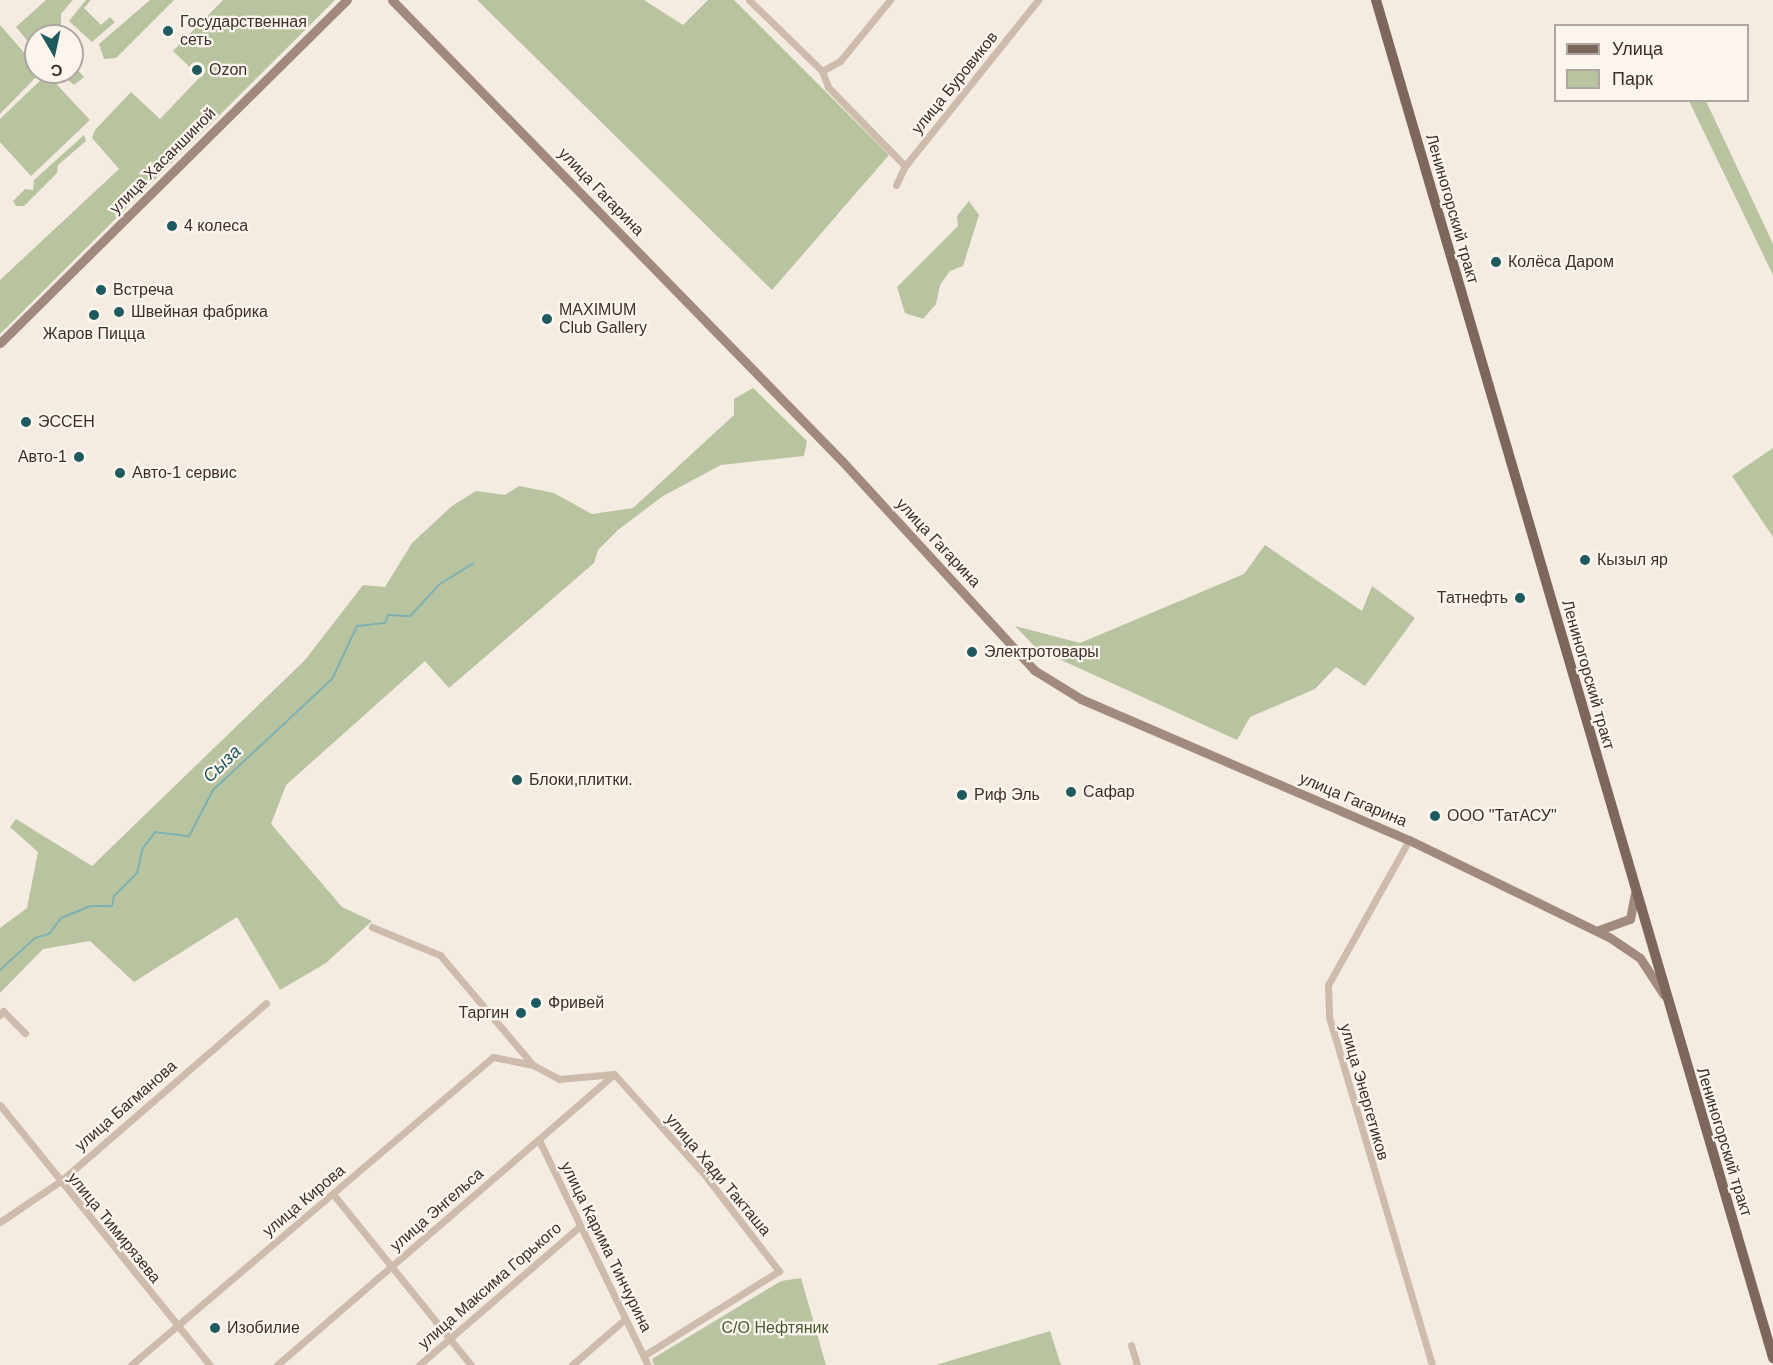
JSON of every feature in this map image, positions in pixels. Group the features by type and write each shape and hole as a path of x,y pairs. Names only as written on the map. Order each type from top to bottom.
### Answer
{"main road":[{"name":"Лениногорский тракт","path":"1376,0 1665,998 1773,1358"}],"street":[{"name":"улица Хасаншиной","path":"0,343 347,0"},
{"name":"улица Гагарина","path":"392,0 842,461 1034,670 1081,699 1408,840 1588,927 1634,953 1665,998"},
{"path":"749,0 822,71 828,87 905,166"},
{"path":"822,71 840,61 890,0"},
{"name":"улица Буровиков","path":"896,185 905,166 1038,0"},
{"name":"улица Энергетиков","path":"1408,840 1328,985 1329,1017 1432,1365"},
{"name":"улица Гагарина","path":"1588,927 1609,930 1625,923 1633,914 1635,892"},
{"path":"372,927 440,955 533,1065 559,1079 614,1074"},
{"name":"улица Багманова","path":"0,1222 62,1180 266,1003"},
{"path":"0,1015 3,1011 25,1033"},
{"name":"улица Кирова","path":"131,1365 494,1058 533,1065"},
{"name":"улица Энгельса","path":"277,1365 614,1074"},
{"name":"улица Хади Такташа","path":"614,1074 704,1174 779,1271 646,1354"},
{"name":"улица Тимирязева","path":"0,1105 49,1171 62,1180 126,1266 180,1324 210,1365"},
{"name":"улица Карима Тинчурина","path":"539,1140 624,1320 646,1354 648,1365"},
{"path":"333,1194 471,1365"},
{"name":"улица Максима Горького","path":"419,1365 579,1227"},
{"path":"572,1365 624,1320"},
{"path":"1131,1345 1137,1365"}],"green space":[{"path":"46,0 73,0 61,14 61,24 24,24 24,37 16,27"},
{"path":"86,0 91,0 84,8 101,25 110,17 115,22 92,42 84,35 84,24 72,24 69,21"},
{"path":"150,0 174,0 116,58 104,59 99,44"},
{"path":"223,0 335,0 0,334 0,280 119,169 92,138 95,130 131,92 160,119 200,77 173,51"},
{"path":"477,0 644,0 683,25 708,0 734,0 889,155 772,290"},
{"path":"0,25 24,53 24,84 29,84 0,114"},
{"path":"37,84 56,84 90,120 31,176 0,142 0,119"},
{"path":"1689,102 1706,102 1773,244 1773,275"},
{"path":"84,135 86,141 58,165 57,173 24,206 16,206 13,201 25,189 33,190 34,180"},
{"path":"969,201 979,215 963,266 950,271 940,285 936,304 923,319 905,313 897,287 958,226 957,216"},
{"path":"753,388 807,441 804,456 721,465 663,496 618,530 598,550 594,563 449,688 425,661 286,785 271,824 342,907 372,921 326,963 280,990 237,917 134,982 90,941 43,949 0,993 0,928 27,908 38,852 10,827 16,819 92,866 305,660 363,585 385,587 412,543 452,506 476,491 505,495 519,486 554,493 592,514 633,508 734,415 734,399"},
{"path":"1773,448 1773,537 1732,476"},
{"path":"1265,545 1362,611 1372,586 1415,618 1365,686 1336,667 1315,689 1250,717 1237,740 1037,649 1015,626 1080,643 1244,574"},
{"name":"С/О Нефтяник","path":"801,1278 826,1365 654,1365 652,1359 781,1281"},
{"path":"1050,1331 1061,1365 936,1365"}],"waterway":[{"name":"Сыза","path":"0,970 35,938 49,934 61,918 91,906 112,906 114,896 137,873 143,848 155,832 189,836 213,790 332,679 357,626 385,623 388,615 410,616 440,584 473,563"}],"place":[{"name":"Государственная сеть","path":"168,31"},
{"name":"Ozon","path":"197,70"},
{"name":"4 колеса","path":"172,226"},
{"name":"Колёса Даром","path":"1496,262"},
{"name":"Встреча","path":"101,290"},
{"name":"Швейная фабрика","path":"119,312"},
{"name":"Жаров Пицца","path":"94,315"},
{"name":"MAXIMUM Club Gallery","path":"547,319"},
{"name":"ЭССЕН","path":"26,422"},
{"name":"Авто-1","path":"79,457"},
{"name":"Авто-1 сервис","path":"120,473"},
{"name":"Кызыл яр","path":"1585,560"},
{"name":"Татнефть","path":"1520,598"},
{"name":"Электротовары","path":"972,652"},
{"name":"Блоки,плитки.","path":"517,780"},
{"name":"Сафар","path":"1071,792"},
{"name":"Риф Эль","path":"962,795"},
{"name":"ООО \"ТатАСУ\"","path":"1435,816"},
{"name":"Фривей","path":"536,1003"},
{"name":"Таргин","path":"521,1013"},
{"name":"Изобилие","path":"215,1328"}]}
